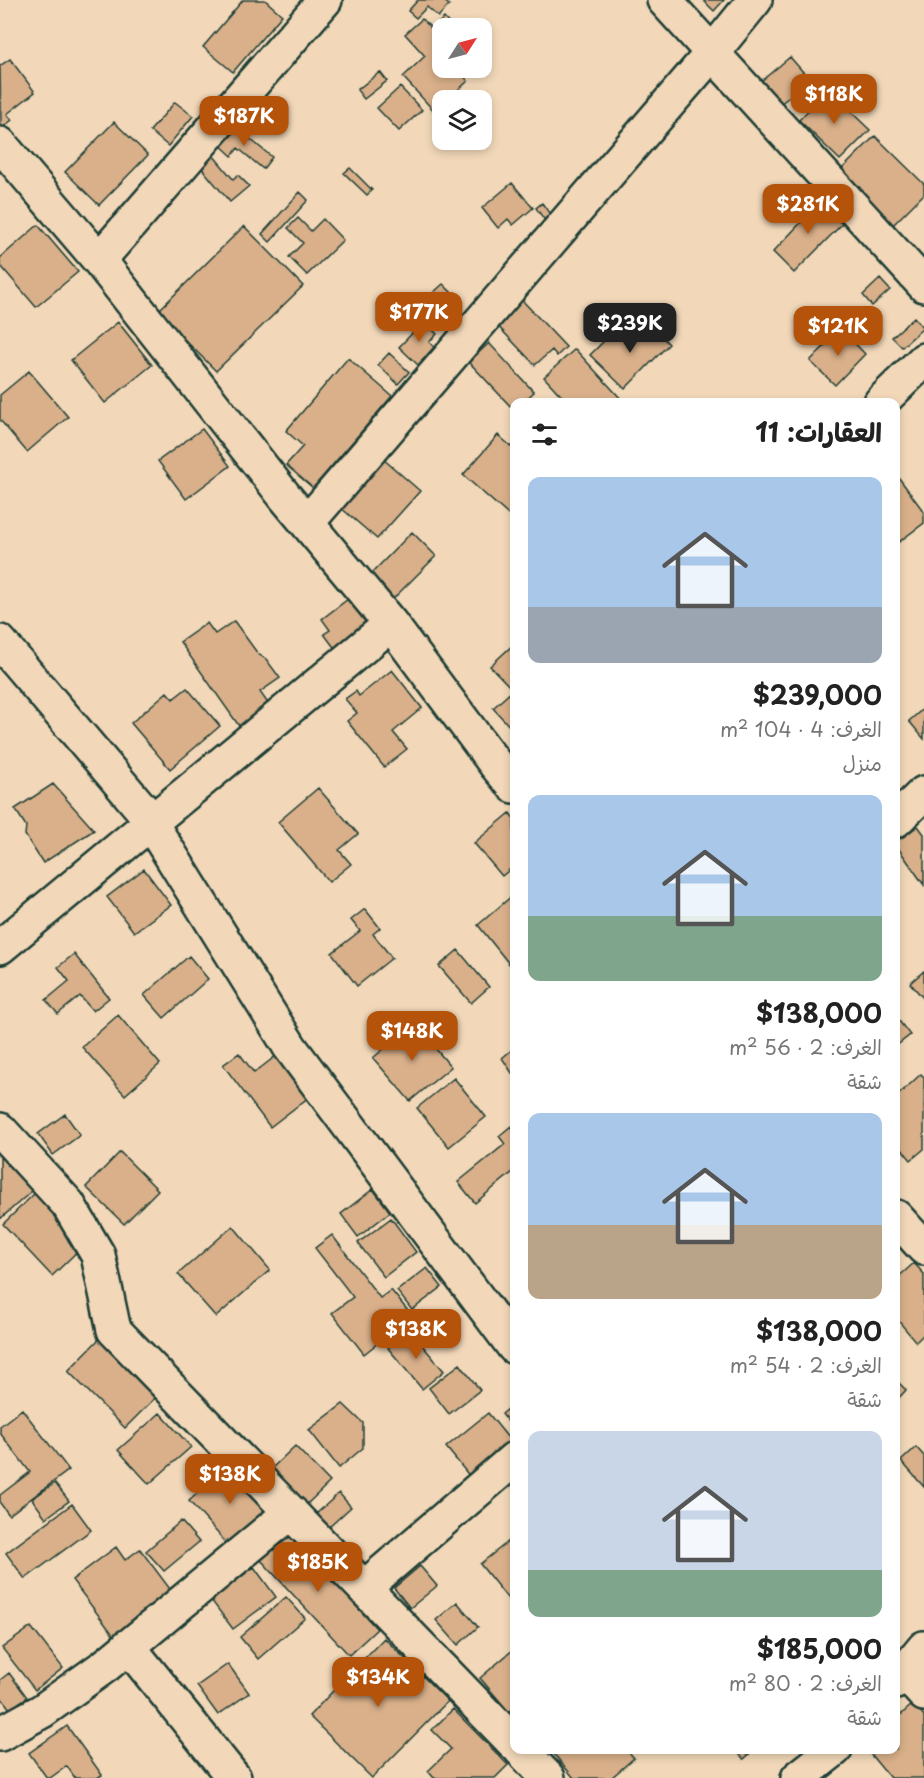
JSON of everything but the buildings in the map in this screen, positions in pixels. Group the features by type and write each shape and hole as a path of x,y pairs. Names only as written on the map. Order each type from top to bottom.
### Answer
{"street":[{"path":"99,260 325,0"},
{"path":"664,0 924,285"},
{"path":"307,523 755,0"},
{"path":"0,144 99,260 307,523 508,766"},
{"path":"885,398 924,360"},
{"path":"0,947 391,624"},
{"path":"0,642 142,808 290,1047 510,1342"},
{"path":"900,816 924,793"},
{"path":"0,1130 68,1204 98,1255 114,1330 510,1739"},
{"path":"900,1221 924,1248"},
{"path":"363,1588 510,1462"},
{"path":"0,1734 42,1711 128,1646 291,1512"},
{"path":"128,1646 234,1778"},
{"path":"525,1754 548,1778"},
{"path":"798,1778 829,1754"}]}
